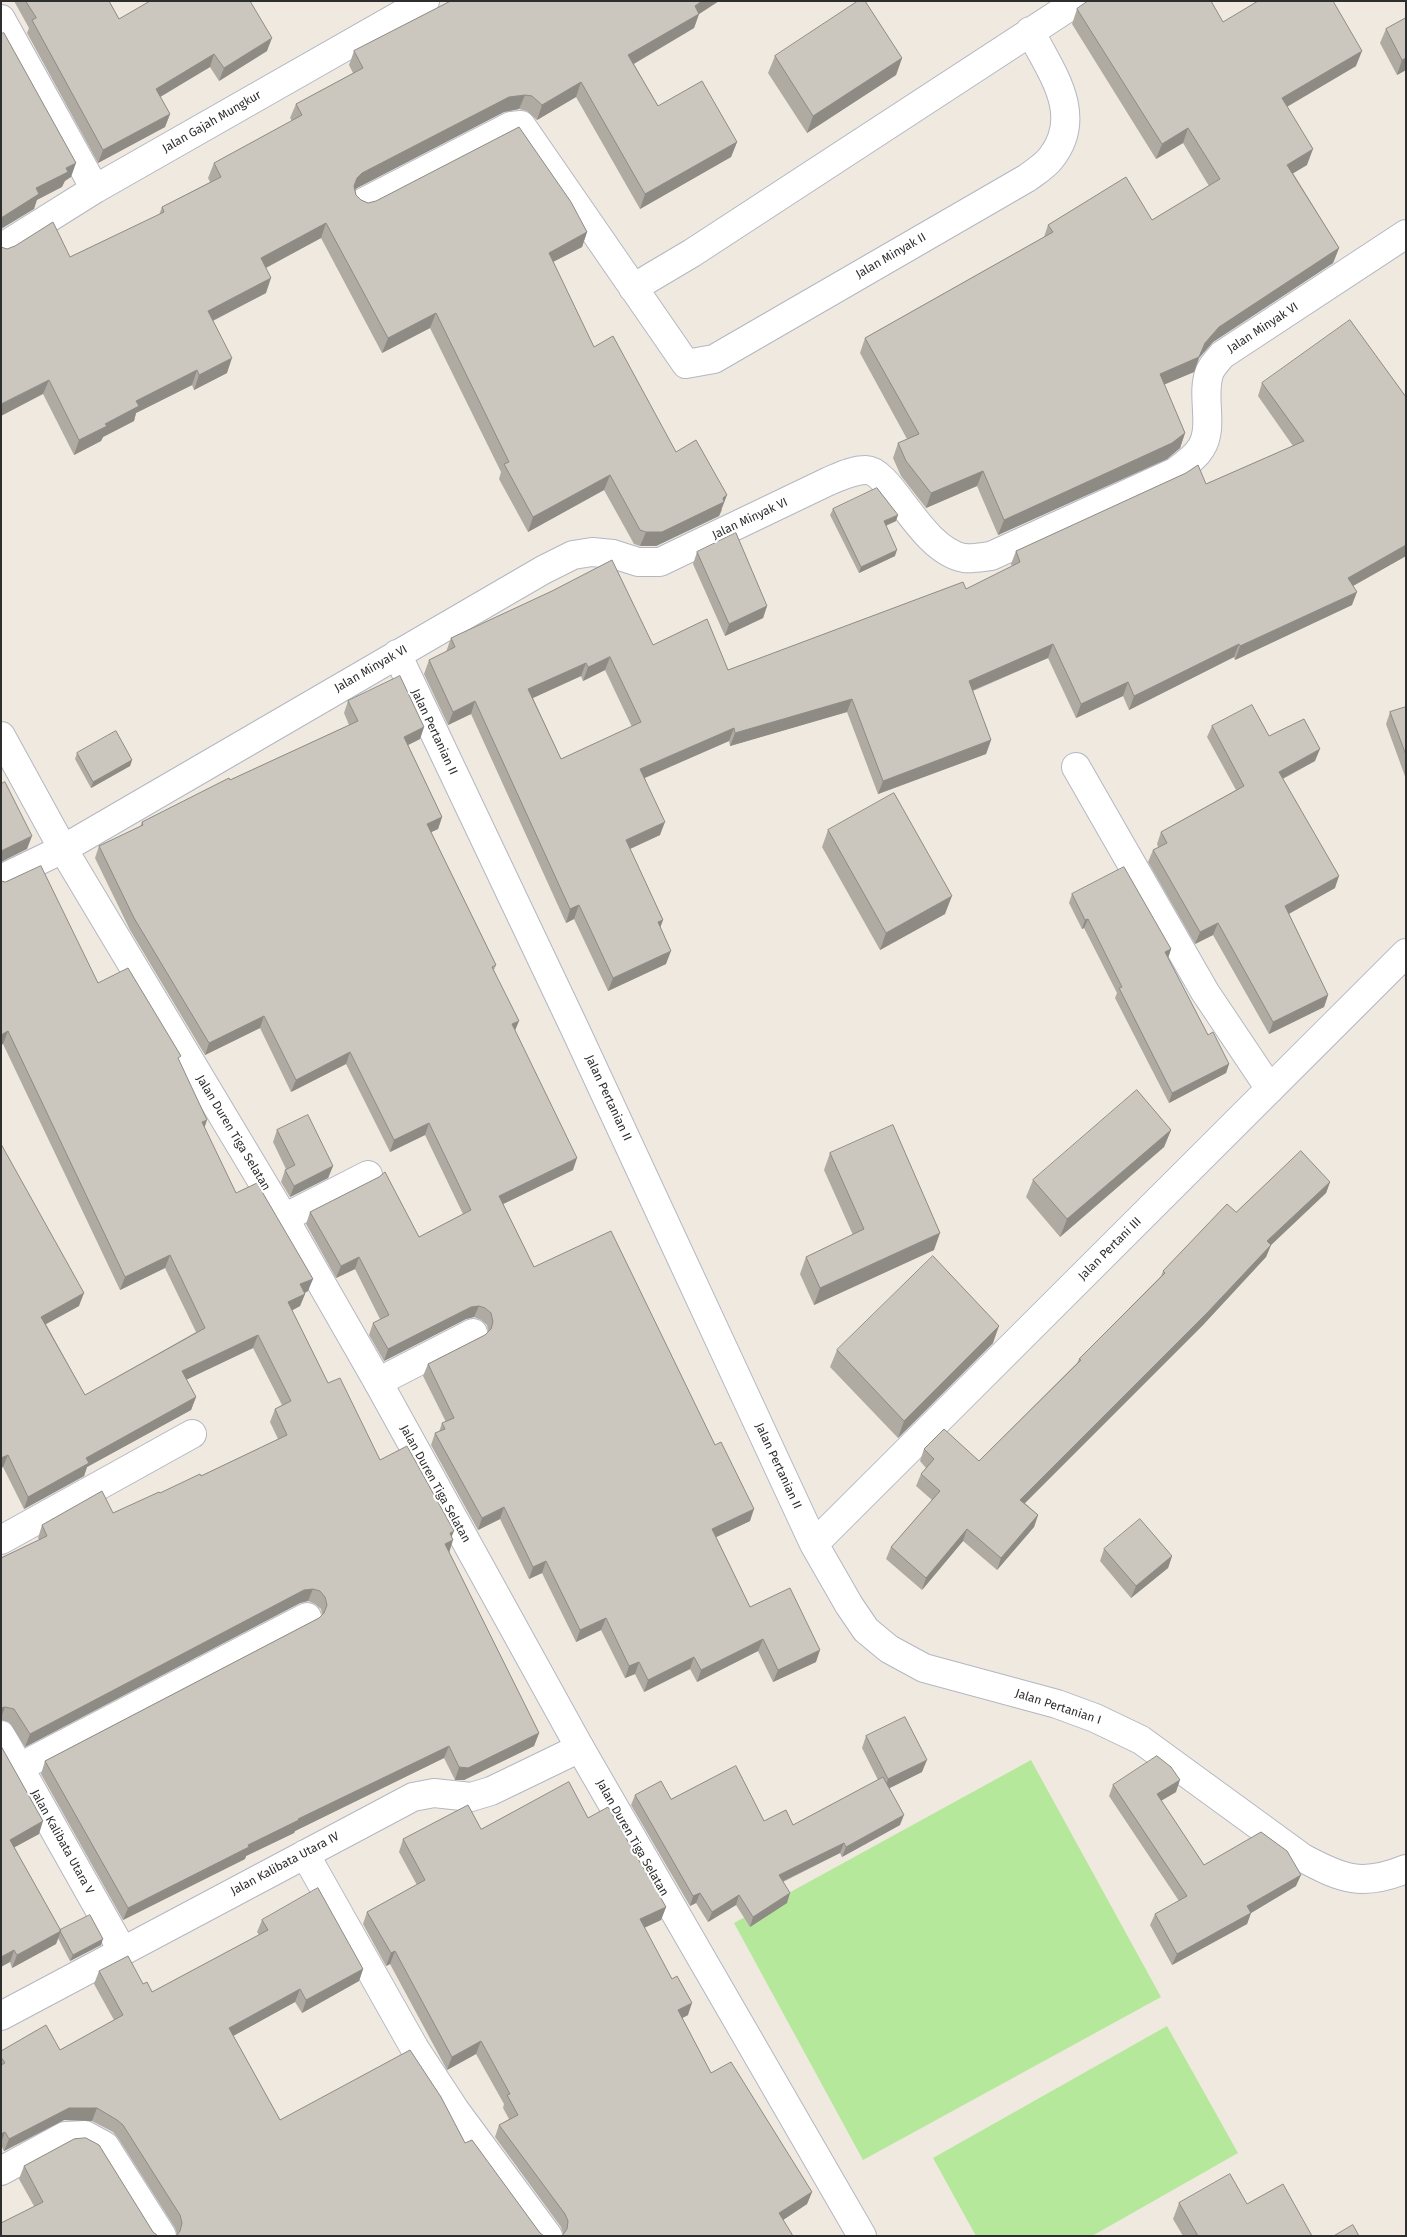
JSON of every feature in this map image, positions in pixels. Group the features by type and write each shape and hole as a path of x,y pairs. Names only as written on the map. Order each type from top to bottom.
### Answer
{"street":[{"name":"Jalan Gajah Mungkur","path":"1,248 94,189 425,1"},
{"path":"633,288 692,253 1078,1"},
{"path":"1,19 94,189"},
{"name":"Jalan Minyak II","path":"364,202 511,126 521,125 686,364 714,359 1027,178 1050,160 1060,144 1066,129 1067,113 1063,97 1030,31"},
{"name":"Jalan Minyak VI","path":"1,879 63,849 397,654 573,555 592,552 613,554 638,562 660,562 851,472 868,470 880,476 917,525 940,548 964,558 990,556 1175,472 1202,447 1206,432 1206,391 1210,370 1222,355 1406,234"},
{"name":"Jalan Pertanian II","path":"397,654 575,1029 814,1544"},
{"name":"Jalan Duren Tiga Selatan","path":"1,736 63,849 284,1218 378,1382 580,1748 862,2236"},
{"path":"1076,767 1205,992 1270,1089"},
{"name":"Jalan Pertani III","path":"814,1544 1406,953"},
{"path":"284,1218 368,1175"},
{"path":"378,1382 473,1333"},
{"path":"1,1540 192,1434"},
{"name":"Jalan Pertanian I","path":"814,1544 849,1605 866,1630 889,1649 924,1668 1057,1704 1095,1718 1141,1740 1303,1858 1332,1873 1354,1880 1390,1876 1406,1869"},
{"path":"20,1767 306,1617"},
{"name":"Jalan Kalibata Utara V","path":"1,1735 122,1950"},
{"name":"Jalan Kalibata Utara IV","path":"1,2016 413,1797 434,1793 471,1797 490,1791 580,1748"},
{"path":"305,1854 415,2049 461,2118 548,2236"},
{"path":"1,2171 65,2136 85,2134 105,2146 162,2236"}],"green space":[{"path":"1031,1760 1161,1997 863,2160 734,1923"},
{"path":"1167,2026 1238,2153 1092,2236 976,2236 933,2158"}],"building":[{"path":"26,1 109,1 119,19 150,1 250,1 272,38 224,68 214,54 156,89 170,114 103,150 32,20 36,18"},
{"path":"451,1 702,1 695,6 699,14 628,55 658,106 702,81 737,142 645,194 581,82 542,105 532,96 509,97 362,173 357,178 354,186 356,195 361,200 368,203 376,201 519,127 571,202 587,232 549,253 594,347 613,336 676,452 696,440 727,495 723,498 724,502 662,532 646,532 640,530 610,475 533,517 504,464 509,462 436,313 388,338 326,223 261,258 271,278 208,311 232,358 199,375 197,370 136,401 139,406 105,424 107,426 79,440 49,380 1,404 1,247 7,249 15,246 53,222 70,257 164,212 162,207 221,177 214,163 302,115 296,104 363,68 354,51"},
{"path":"858,1 865,1 902,58 813,116 775,56"},
{"path":"1088,1 1211,1 1223,22 1258,1 1333,1 1362,51 1282,98 1313,149 1287,165 1339,248 1219,327 1205,343 1199,357 1160,374 1185,433 1172,443 1004,520 983,471 931,493 906,461 898,443 919,434 865,338 1053,232 1048,225 1126,177 1152,220 1220,179 1188,128 1162,144 1077,9"},
{"path":"1406,18 1406,58 1402,60 1386,29"},
{"path":"4,33 76,163 66,168 68,172 36,188 39,194 1,218 1,34"},
{"path":"1350,320 1406,397 1406,545 1348,578 1357,592 1240,646 1239,644 1134,696 1128,682 1081,704 1053,644 969,681 991,740 883,781 852,699 735,733 734,728 640,769 665,822 626,840 663,920 658,922 671,951 613,978 579,905 570,909 475,701 453,712 429,660 455,647 451,638 552,591 612,560 653,645 707,619 728,670 963,582 966,589 1020,562 1016,551 1186,473 1198,465 1206,484 1304,441 1262,383","holes":["610,657 641,722 561,759 528,689 586,663 588,667"]},
{"path":"877,488 898,515 884,521 897,550 861,567 833,509"},
{"path":"736,533 767,606 729,624 697,552"},
{"path":"400,676 424,727 404,737 442,817 427,824 496,965 492,967 519,1021 512,1024 577,1158 499,1196 534,1267 611,1231 715,1445 721,1442 754,1509 712,1529 750,1607 790,1588 820,1650 778,1670 763,1639 701,1670 694,1657 648,1680 639,1662 629,1666 606,1618 580,1630 546,1561 533,1567 504,1507 482,1518 435,1433 445,1429 442,1423 454,1418 428,1364 485,1335 491,1329 493,1322 491,1313 479,1306 471,1307 388,1349 373,1323 389,1315 359,1257 341,1266 310,1212 379,1177 385,1172 419,1237 471,1210 429,1123 394,1140 350,1052 296,1080 264,1016 209,1043 134,918 99,846 143,825 142,822 229,778 230,780 358,721 348,701"},
{"path":"1252,705 1269,736 1304,719 1320,749 1279,772 1339,876 1285,906 1328,995 1273,1022 1218,923 1200,932 1153,850 1167,843 1161,832 1244,786 1212,726"},
{"path":"1406,707 1406,755 1390,712"},
{"path":"116,731 132,760 93,782 77,753"},
{"path":"5,782 32,836 1,851 1,784"},
{"path":"894,793 952,896 886,933 828,830"},
{"path":"41,866 98,983 128,968 181,1056 178,1058 207,1120 202,1122 236,1193 257,1183 313,1279 300,1284 305,1294 288,1302 328,1383 340,1378 380,1460 407,1446 454,1531 450,1533 453,1540 445,1544 539,1733 468,1768 459,1767 449,1746 298,1819 248,1845 249,1847 128,1908 45,1761 319,1618 324,1613 327,1605 325,1597 320,1591 313,1589 304,1590 30,1734 14,1709 1,1708 1,1558 47,1536 42,1525 102,1491 113,1513 200,1474 201,1476 287,1435 275,1409 291,1401 258,1335 182,1371 196,1397 86,1458 89,1463 28,1497 8,1455 1,1458 1,1144 84,1293 41,1317 85,1395 205,1328 170,1255 125,1277 8,1031 1,1035 1,881 5,882"},
{"path":"1124,867 1171,949 1165,952 1208,1035 1213,1032 1229,1064 1172,1093 1119,988 1122,987 1088,919 1085,920 1072,894"},
{"path":"1137,1090 1171,1130 1067,1219 1033,1180"},
{"path":"308,1115 333,1166 294,1186 285,1170 295,1165 277,1130"},
{"path":"893,1125 940,1233 820,1288 806,1257 864,1229 830,1153"},
{"path":"1301,1151 1330,1182 1267,1241 1271,1245 1207,1313 1020,1500 1038,1515 1001,1558 967,1529 926,1578 891,1547 940,1491 921,1474 934,1459 924,1449 944,1429 979,1461 1165,1273 1163,1271 1227,1204 1236,1212"},
{"path":"933,1256 999,1326 904,1421 837,1350"},
{"path":"1140,1519 1172,1556 1136,1586 1104,1549"},
{"path":"905,1717 927,1760 888,1779 866,1736"},
{"path":"1,1746 43,1821 10,1840 61,1931 17,1955 14,1950 1,1957"},
{"path":"1157,1756 1171,1767 1180,1780 1157,1794 1204,1865 1261,1832 1287,1851 1301,1875 1247,1906 1251,1913 1177,1954 1155,1914 1187,1896 1113,1785"},
{"path":"736,1766 764,1821 786,1810 793,1825 883,1777 904,1815 846,1847 844,1843 779,1875 790,1893 753,1917 739,1895 712,1912 700,1893 693,1896 635,1795 661,1781 671,1799"},
{"path":"569,1782 588,1818 608,1807 666,1907 640,1919 672,1979 677,1976 692,2003 678,2010 711,2073 731,2062 812,2192 779,2213 793,2236 562,2236 567,2229 568,2221 565,2214 499,2125 518,2115 507,2095 510,2094 481,2041 452,2057 395,1951 391,1953 367,1912 425,1880 403,1839 468,1805 481,1829"},
{"path":"318,1888 363,1969 306,2000 300,1989 229,2028 280,2120 410,2050 441,2097 465,2143 472,2140 544,2236 176,2236 180,2231 182,2223 180,2215 123,2125 97,2108 69,2108 9,2139 5,2132 1,2134 1,2065 5,2063 1,2057 1,2051 46,2025 60,2050 123,2015 99,1971 128,1956 143,1984 147,1982 152,1992 268,1930 262,1920"},
{"path":"90,1915 103,1939 73,1955 60,1930"},
{"path":"86,2138 99,2145 153,2232 158,2236 1,2236 1,2223 43,2202 24,2166 74,2139"},
{"path":"1230,2174 1247,2204 1283,2184 1312,2236 1198,2236 1179,2203"},
{"path":"1353,2225 1359,2236 1334,2236"}]}
